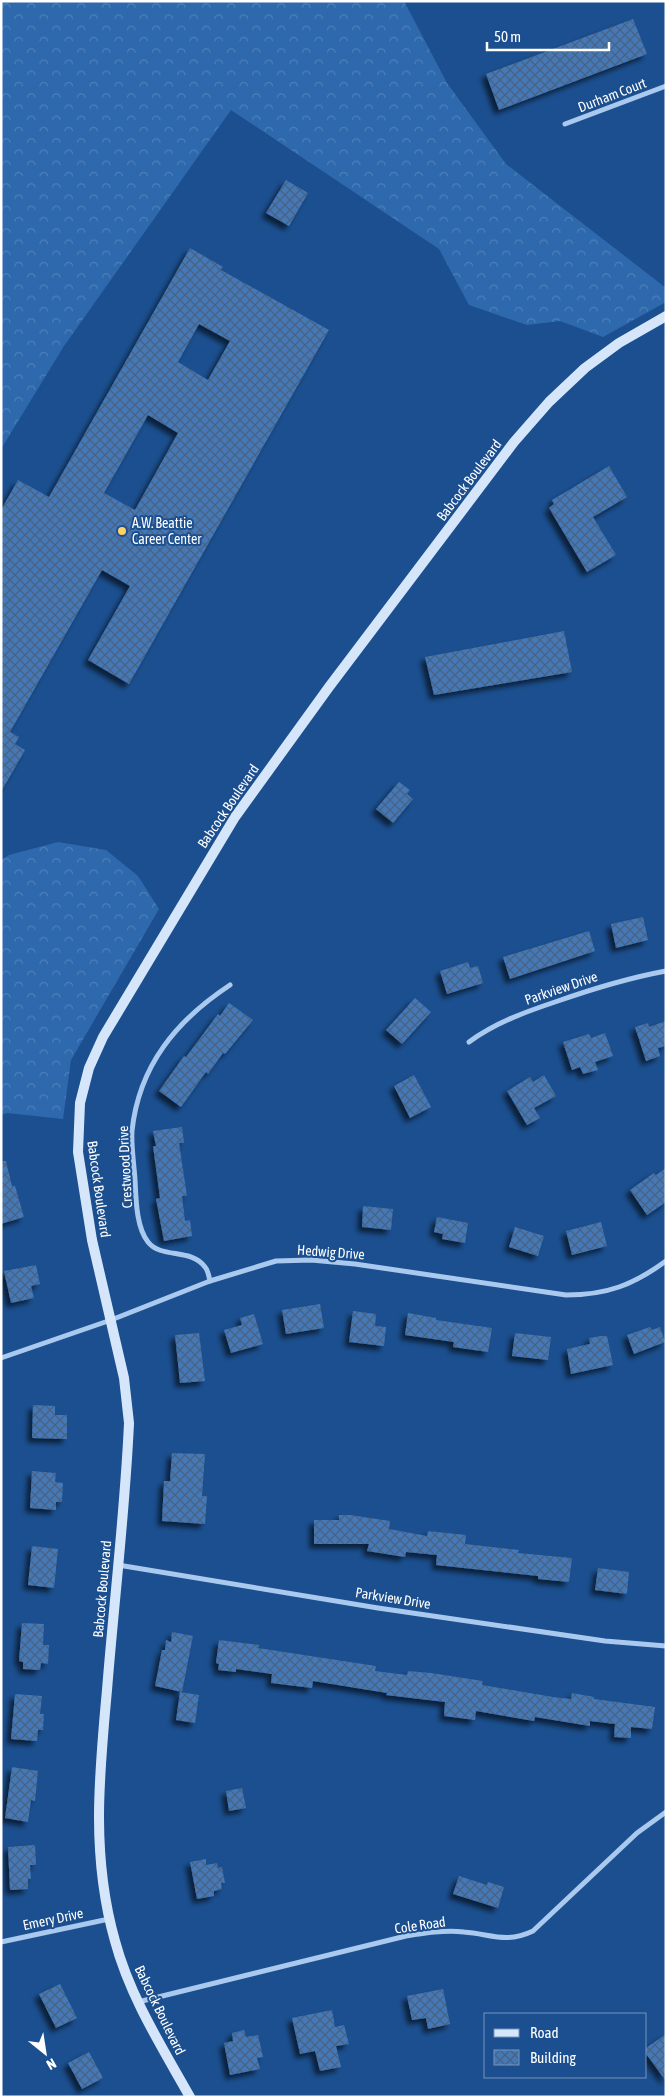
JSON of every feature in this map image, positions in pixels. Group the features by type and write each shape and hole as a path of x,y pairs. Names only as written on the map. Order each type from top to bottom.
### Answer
{"main road":[{"name":"Babcock Boulevard","path":"190,2097 138,2002 121,1961 109,1919 100,1866 98,1803 129,1423 124,1378 92,1240 80,1169 78,1144 79,1112 89,1068 103,1037 235,817 358,649 514,442 549,402 585,368 619,343 666,316"}],"street":[{"name":"Durham Court","path":"565,124 666,86"},
{"name":"Parkview Drive","path":"469,1042 484,1031 526,1012 618,981 666,971"},
{"name":"Crestwood Drive","path":"210,1281 206,1267 199,1260 160,1250 150,1244 143,1236 135,1191 132,1132 142,1085 167,1042 186,1018 230,985"},
{"name":"Hedwig Drive","path":"1,1358 111,1320 210,1281 276,1262 311,1260 355,1264 566,1295 583,1295 617,1289 648,1274 666,1261"},
{"name":"Parkview Drive","path":"118,1565 388,1610 605,1641 666,1646"},
{"name":"Cole Road","path":"138,2002 414,1935 466,1932 505,1938 520,1937 533,1931 637,1833 666,1812"},
{"name":"Emery Drive","path":"1,1942 109,1919"}],"green space":[{"path":"1,1 404,1 447,83 506,164 666,288 666,302 603,337 560,321 527,325 469,305 439,249 231,110 64,346 1,449"},
{"path":"58,842 106,850 138,876 159,909 71,1060 63,1119 7,1113 1,1115 1,860 9,855"}],"building":[{"path":"633,19 647,54 499,110 486,74"},
{"path":"286,180 308,193 289,226 266,213"},
{"name":"A.W. Beattie Career Center","path":"190,248 223,267 221,270 329,330 129,684 88,660 130,586 102,570 10,732 19,737 15,744 25,750 1,792 1,510 18,480 49,497","holes":["199,324 230,341 208,380 178,362","148,415 178,433 135,510 104,493"]},
{"path":"609,466 627,497 593,517 616,555 587,572 549,508 554,504 552,500"},
{"path":"564,631 572,672 434,695 425,657"},
{"path":"399,782 410,790 407,794 413,799 393,823 376,809"},
{"path":"643,917 648,940 616,948 611,924"},
{"path":"589,931 595,951 510,979 503,957"},
{"path":"468,962 470,968 478,966 483,983 447,994 440,971"},
{"path":"415,998 431,1012 402,1044 386,1030"},
{"path":"229,1003 253,1020 225,1054 223,1053 208,1074 206,1072 181,1107 159,1091 184,1056 186,1057 218,1014 220,1016"},
{"path":"666,1021 666,1046 658,1048 660,1056 646,1061 635,1027 648,1023 649,1027"},
{"path":"605,1033 613,1056 595,1062 598,1070 583,1074 580,1067 572,1070 563,1042 589,1034 591,1038"},
{"path":"414,1075 431,1107 410,1118 394,1086"},
{"path":"544,1075 556,1096 534,1108 540,1118 527,1125 507,1091 530,1077 533,1082"},
{"path":"182,1127 184,1143 179,1143 187,1196 182,1196 185,1221 190,1220 192,1236 164,1241 156,1199 160,1198 153,1146 156,1146 153,1131"},
{"path":"1,1161 6,1161 12,1186 15,1186 24,1217 1,1224"},
{"path":"666,1168 666,1202 647,1215 630,1190 654,1173 656,1175"},
{"path":"363,1206 393,1209 391,1230 362,1227"},
{"path":"437,1217 468,1223 465,1243 442,1239 443,1234 434,1232"},
{"path":"601,1222 607,1246 572,1255 566,1231"},
{"path":"515,1227 544,1236 538,1256 509,1247"},
{"path":"36,1265 40,1284 31,1286 34,1298 11,1303 4,1271"},
{"path":"320,1304 324,1328 286,1334 282,1310"},
{"path":"353,1311 376,1314 375,1326 386,1327 384,1346 349,1342"},
{"path":"408,1313 436,1318 436,1320 492,1328 488,1352 453,1347 454,1342 405,1335"},
{"path":"254,1314 263,1344 231,1353 224,1330 242,1325 240,1318"},
{"path":"650,1327 652,1330 660,1327 665,1342 634,1354 627,1335"},
{"path":"199,1333 205,1381 180,1383 175,1335"},
{"path":"515,1333 551,1337 548,1360 512,1356"},
{"path":"607,1336 613,1365 571,1374 567,1349 590,1344 589,1338"},
{"path":"33,1405 55,1406 55,1415 67,1415 67,1439 32,1438"},
{"path":"172,1453 205,1454 202,1496 207,1496 205,1524 162,1521 164,1481 170,1481"},
{"path":"32,1471 56,1473 55,1482 63,1483 62,1502 56,1502 56,1510 30,1508"},
{"path":"339,1515 390,1521 389,1529 427,1536 428,1531 466,1535 465,1544 519,1550 518,1553 572,1558 569,1582 538,1579 538,1576 436,1565 437,1555 406,1552 405,1557 367,1551 369,1544 314,1544 314,1520 339,1520"},
{"path":"32,1546 58,1549 54,1588 28,1585"},
{"path":"598,1568 629,1572 627,1594 595,1590"},
{"path":"22,1623 44,1624 43,1645 49,1645 48,1664 41,1663 40,1670 23,1669 23,1662 19,1661"},
{"path":"172,1632 193,1636 182,1692 155,1686 162,1650 165,1650 166,1640 171,1642"},
{"path":"219,1640 259,1645 258,1648 376,1666 375,1671 407,1675 408,1671 431,1673 483,1681 482,1685 553,1697 571,1699 572,1693 594,1697 594,1699 655,1707 652,1729 631,1727 631,1738 614,1737 615,1724 590,1721 590,1726 535,1717 534,1721 476,1711 475,1720 444,1716 445,1702 386,1695 387,1693 313,1681 312,1688 271,1683 272,1674 236,1669 236,1672 218,1670 219,1664 216,1663"},
{"path":"180,1692 199,1695 195,1723 176,1720"},
{"path":"15,1694 42,1696 40,1714 44,1714 43,1730 38,1730 37,1741 11,1739"},
{"path":"12,1767 38,1771 35,1801 31,1800 28,1822 5,1818"},
{"path":"242,1788 246,1808 229,1811 226,1791"},
{"path":"35,1845 36,1865 30,1865 31,1879 28,1879 28,1889 10,1890 8,1847"},
{"path":"206,1859 206,1865 217,1863 218,1868 222,1867 225,1883 221,1883 222,1889 214,1891 214,1896 197,1899 190,1862"},
{"path":"459,1876 487,1885 488,1882 504,1887 498,1908 453,1894"},
{"path":"60,1984 77,2018 56,2028 39,1994"},
{"path":"443,1989 450,2024 428,2029 426,2018 412,2020 407,1996"},
{"path":"332,2010 335,2027 344,2025 349,2044 336,2046 341,2067 320,2071 315,2051 300,2054 292,2018"},
{"path":"244,2030 246,2037 258,2035 263,2057 257,2058 260,2069 230,2075 224,2043 233,2041 232,2033"},
{"path":"666,2034 666,2081 647,2055 647,2047"},
{"path":"89,2052 103,2078 82,2089 68,2063"}],"place":[{"name":"A.W. Beattie Career Center","path":"122,531"}]}
